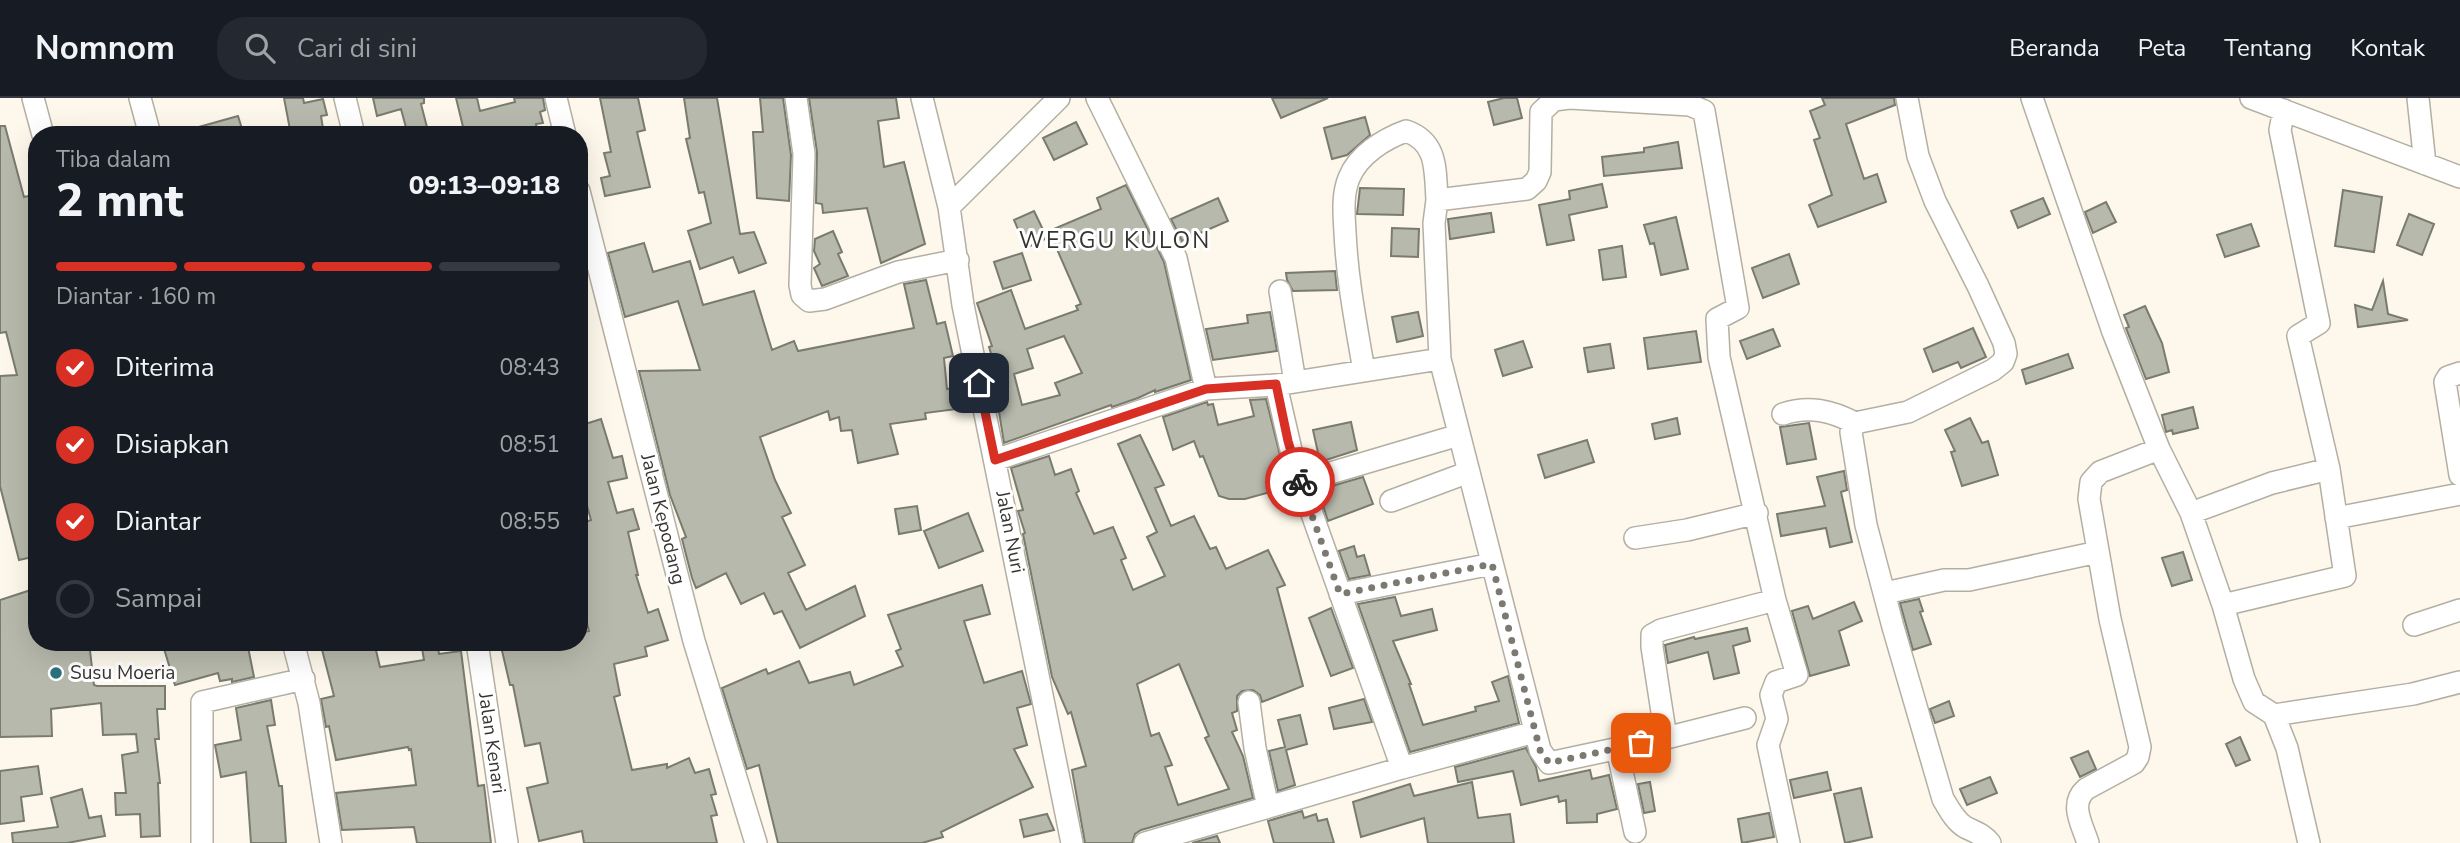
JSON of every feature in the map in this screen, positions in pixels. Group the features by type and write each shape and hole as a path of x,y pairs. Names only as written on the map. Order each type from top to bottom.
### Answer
{"street":[{"path":"33,98 41,126"},
{"path":"140,98 148,126"},
{"path":"345,98 352,126"},
{"path":"556,98 563,126"},
{"path":"796,98 804,154 800,285 802,295 808,301 825,299 898,272 958,260"},
{"name":"Jalan Nuri","path":"922,98 949,206 963,305 1072,843"},
{"path":"949,206 1059,98"},
{"path":"1097,98 1176,258 1206,389"},
{"path":"1437,200 1527,189 1536,181 1540,172 1541,112 1554,100 1569,98 1690,102 1704,111 1738,308 1717,319 1719,357 1775,600 1797,674 1776,682 1771,695 1777,719 1768,746 1789,843"},
{"path":"1783,414 1793,410 1819,410 1832,412 1856,423 1908,412 1993,370 2003,362 2006,354 2004,342 1935,201 1918,156 1907,98"},
{"path":"2032,98 2113,332 2160,449 2191,513 2223,605 2244,679 2254,702 2274,715 2287,748 2309,843"},
{"path":"2251,98 2460,177"},
{"path":"2418,98 2425,164"},
{"path":"2223,605 2345,576 2329,469 2298,336 2319,323 2280,130 2284,110"},
{"path":"1364,371 1347,276 1344,210 1349,178 1357,164 1369,152 1394,135 1406,131 1419,135 1432,154 1437,200 1434,223 1440,359 1540,750 1549,763 1745,718"},
{"name":"Jalan Kepodang","path":"588,227 694,640 756,843"},
{"path":"1280,291 1288,441 1300,482 1402,768"},
{"path":"995,460 1206,389 1286,383 1440,359"},
{"path":"2460,373 2448,377 2445,382 2460,475"},
{"path":"1856,423 1851,432 1866,525 1943,799 1954,817 1965,826 1976,830 1990,843"},
{"path":"1300,482 1459,435"},
{"path":"2088,843 2076,803 2079,794 2134,763 2140,747 2110,619 2089,499 2091,482 2100,472 2160,449"},
{"path":"2191,513 2272,483 2329,469"},
{"path":"1391,501 1469,472"},
{"path":"2336,518 2460,494"},
{"path":"1635,538 1687,530 1757,513"},
{"path":"1885,593 1944,580 1969,580 2098,552"},
{"path":"1340,594 1492,564"},
{"path":"1666,738 1652,635 1661,630 1775,600"},
{"path":"2414,625 2460,610"},
{"path":"296,651 304,679 331,843"},
{"name":"Jalan Kenari","path":"478,651 507,843"},
{"path":"202,843 202,702 304,679"},
{"path":"2274,715 2413,695 2460,682"},
{"path":"1249,702 1268,807"},
{"path":"1144,843 1535,732"},
{"path":"1617,748 1635,832"}],"building":[{"path":"284,98 303,98 304,103 323,99 327,115 321,116 323,126 289,126"},
{"path":"373,98 424,98 424,103 421,104 427,126 406,126 401,109 377,116"},
{"path":"456,98 477,98 480,111 515,102 514,98 543,98 545,110 540,112 543,123 536,126 463,126"},
{"path":"600,98 638,98 645,130 637,132 650,187 605,196 601,178 610,176 604,153 611,152"},
{"path":"684,98 717,98 740,234 754,232 766,263 739,273 733,257 700,269 688,231 711,223 704,192 699,193 686,139 690,138"},
{"path":"760,98 783,98 791,155 789,201 757,198 753,132 763,132"},
{"path":"809,98 896,98 899,118 878,121 884,167 904,162 925,244 881,263 867,208 823,213 822,204 816,203 817,152"},
{"path":"1272,98 1328,98 1281,118"},
{"path":"1517,98 1522,118 1494,125 1488,102"},
{"path":"1822,98 1894,98 1895,105 1846,124 1864,179 1877,174 1886,202 1818,227 1809,205 1832,195 1814,140 1820,138 1810,111 1825,105"},
{"path":"238,116 241,126 202,126"},
{"path":"1365,117 1370,135 1347,155 1332,159 1324,128"},
{"path":"1076,122 1087,144 1054,160 1043,138"},
{"path":"0,126 5,126 24,197 28,196 28,558 19,560 0,486 0,376 17,375 6,332 0,333"},
{"path":"1678,142 1682,168 1604,176 1602,157 1644,152 1644,148"},
{"path":"1602,184 1607,207 1569,215 1574,240 1547,245 1539,205 1570,199 1569,191"},
{"path":"1126,185 1164,262 1191,380 1004,443 999,412 1003,410 990,365 994,363 989,347 992,346 977,303 1011,290 1025,329 1078,310 1076,306 1081,304 1049,231 1101,209 1097,198","holes":["1064,336 1082,373 1055,383 1060,395 1022,405 1014,374 1033,368 1027,349"]},
{"path":"1360,188 1404,189 1403,215 1357,214"},
{"path":"2343,190 2382,197 2374,252 2335,246"},
{"path":"1218,198 1228,221 1182,241 1171,219"},
{"path":"2043,198 2050,214 2018,228 2011,211"},
{"path":"2106,202 2116,222 2093,233 2085,212"},
{"path":"1034,211 1047,238 1026,248 1014,220"},
{"path":"1491,213 1494,232 1450,239 1448,219"},
{"path":"2409,214 2434,224 2422,255 2397,245"},
{"path":"1676,217 1688,269 1661,275 1654,243 1650,244 1644,225"},
{"path":"2251,224 2259,246 2225,257 2217,235"},
{"path":"1392,228 1419,229 1418,257 1391,256"},
{"path":"833,231 842,252 838,254 848,276 822,286 814,268 820,264 814,251 815,239"},
{"path":"644,243 653,272 690,261 703,305 754,291 772,350 794,341 798,351 914,328 904,284 926,280 937,324 945,322 953,356 944,358 947,389 954,388 957,409 925,413 926,419 890,424 898,454 858,463 852,430 841,431 839,417 830,420 828,411 760,437 775,480 791,513 782,517 805,565 788,573 806,610 855,586 865,616 800,648 782,611 774,614 764,593 741,604 726,573 696,588 692,578 682,539 686,537 670,495 639,371 700,370 678,301 625,317 608,253"},
{"path":"1622,246 1626,277 1603,280 1599,250"},
{"path":"1022,253 1031,280 1003,289 994,262"},
{"path":"1789,254 1799,284 1763,298 1752,268"},
{"path":"1335,271 1337,290 1293,291 1286,273"},
{"path":"2383,281 2388,314 2408,320 2358,327 2355,305 2372,310"},
{"path":"2145,306 2162,343 2169,372 2146,379 2126,328 2129,327 2124,315"},
{"path":"1270,312 1277,351 1213,360 1206,329 1248,323 1247,315"},
{"path":"1418,312 1423,336 1397,342 1392,317"},
{"path":"1973,328 1986,357 1961,368 1958,362 1933,372 1924,349"},
{"path":"1773,329 1780,346 1747,359 1740,341"},
{"path":"1696,331 1701,362 1648,369 1644,338"},
{"path":"1523,341 1532,367 1503,376 1495,350"},
{"path":"1610,344 1614,368 1588,372 1584,348"},
{"path":"2068,354 2073,368 2026,384 2022,370"},
{"path":"1266,399 1288,487 1245,499 1219,496 1194,441 1173,450 1163,417 1207,402 1208,405 1213,404 1218,425 1254,416 1250,400"},
{"path":"2193,407 2198,428 2173,434 2172,430 2166,432 2162,415"},
{"path":"1677,418 1680,434 1655,439 1652,424"},
{"path":"1970,418 1982,443 1988,441 1998,475 1962,486 1951,452 1955,451 1945,430"},
{"path":"601,419 613,458 622,456 627,478 608,482 617,513 633,509 639,529 628,532 636,575 648,613 658,609 668,640 645,647 647,656 614,664 620,695 614,697 632,770 667,764 667,768 689,758 695,773 709,769 716,794 711,795 717,815 711,816 717,843 584,843 582,831 539,841 527,788 548,783 540,743 525,746 513,685 510,685 502,651 588,651 588,521 591,520 588,509 588,423"},
{"path":"1351,422 1357,450 1320,462 1313,430"},
{"path":"1809,423 1816,459 1787,464 1780,427"},
{"path":"1140,435 1164,485 1155,488 1171,526 1194,516 1210,549 1216,547 1226,569 1268,550 1285,585 1277,588 1303,686 1262,702 1260,695 1253,690 1242,691 1237,696 1237,711 1232,713 1237,730 1232,732 1243,756 1253,798 1141,830 1135,834 1132,843 1085,843 1072,770 1086,766 1071,712 1068,714 1052,677 1023,534 1025,533 1018,511 1023,510 1011,468 1049,456 1055,475 1071,469 1079,491 1076,493 1094,534 1113,527 1126,558 1121,560 1133,590 1165,576 1147,537 1157,532 1118,444","holes":["1179,664 1209,736 1205,738 1229,789 1178,805 1165,767 1172,765 1159,733 1151,736 1137,684"]},
{"path":"1587,440 1594,462 1545,478 1538,455"},
{"path":"1844,471 1847,490 1841,492 1852,542 1830,547 1826,528 1781,536 1777,514 1825,506 1817,477"},
{"path":"1363,477 1373,504 1328,521 1318,490"},
{"path":"917,506 921,530 899,534 895,509"},
{"path":"968,513 983,551 939,568 924,531"},
{"path":"1354,546 1357,557 1364,555 1370,575 1349,579 1339,551"},
{"path":"2183,552 2192,580 2172,586 2162,558"},
{"path":"982,585 990,614 964,621 984,683 1022,671 1031,704 1017,708 1027,745 1014,749 1033,787 941,832 943,837 922,843 778,843 759,765 747,769 722,688 766,669 768,674 799,661 809,683 850,672 854,685 903,666 896,651 901,649 888,615"},
{"path":"28,591 28,651 90,651 94,685 97,686 165,686 165,709 157,709 159,739 155,739 160,783 160,836 141,837 140,814 116,815 115,793 126,793 122,755 138,752 136,734 103,735 101,703 51,709 52,736 0,737 0,600"},
{"path":"1395,597 1401,616 1432,609 1437,630 1393,641 1411,684 1423,725 1476,711 1475,707 1499,701 1492,682 1508,676 1519,723 1410,752 1358,604"},
{"path":"1919,599 1923,611 1920,612 1931,644 1913,650 1900,603"},
{"path":"1854,602 1862,621 1839,631 1849,665 1810,676 1792,611 1808,606 1813,619"},
{"path":"1331,608 1353,668 1331,676 1309,618"},
{"path":"1747,628 1750,641 1733,646 1739,673 1714,679 1708,652 1668,663 1665,645"},
{"path":"165,651 249,651 254,677 232,682 232,679 220,681 218,673 175,685"},
{"path":"322,651 376,651 380,667 424,660 422,651 438,651 439,654 461,651 478,786 484,785 491,843 417,843 414,827 342,830 336,793 416,785 411,749 408,747 336,760 321,699 334,696"},
{"path":"1364,699 1372,722 1334,729 1329,708"},
{"path":"271,700 275,725 267,726 279,786 282,786 286,843 251,843 246,772 221,777 215,745 241,740 236,708"},
{"path":"1949,701 1954,716 1935,723 1930,709"},
{"path":"1300,715 1307,744 1286,750 1295,785 1278,791 1269,751 1285,747 1278,720"},
{"path":"2240,737 2250,760 2236,766 2226,744"},
{"path":"1526,748 1536,767 1539,781 1590,770 1592,779 1609,775 1617,809 1597,814 1597,822 1567,823 1566,800 1559,802 1558,796 1521,805 1513,771 1458,782 1455,767"},
{"path":"2088,751 2096,769 2080,777 2071,758"},
{"path":"38,766 42,794 21,797 24,821 0,824 0,771"},
{"path":"1827,772 1831,790 1794,798 1790,780"},
{"path":"1990,777 1997,793 1967,805 1960,789"},
{"path":"1472,782 1478,818 1510,814 1514,843 1428,843 1424,818 1361,837 1353,802 1410,784 1414,796"},
{"path":"1650,782 1655,811 1644,813 1638,784"},
{"path":"1861,788 1872,837 1845,843 1834,794"},
{"path":"82,789 89,818 101,816 105,836 67,843 13,843 12,833 58,827 51,798"},
{"path":"1302,811 1304,818 1316,814 1318,821 1327,819 1334,843 1274,843 1268,821"},
{"path":"1769,813 1774,837 1742,843 1738,819"},
{"path":"1047,814 1054,830 1024,837 1020,820"},
{"path":"1217,836 1220,843 1192,843"}],"way so far":[{"path":"1300,482 1340,594 1492,564 1540,750 1549,763 1641,743"}],"place":[{"name":"Susu Moeria","path":"56,673"}],"district":[{"name":"WERGU KULON","path":"1115,240"}],"route":[{"path":"979,383 995,460 1206,389 1276,384 1293,464 1300,482"}]}
